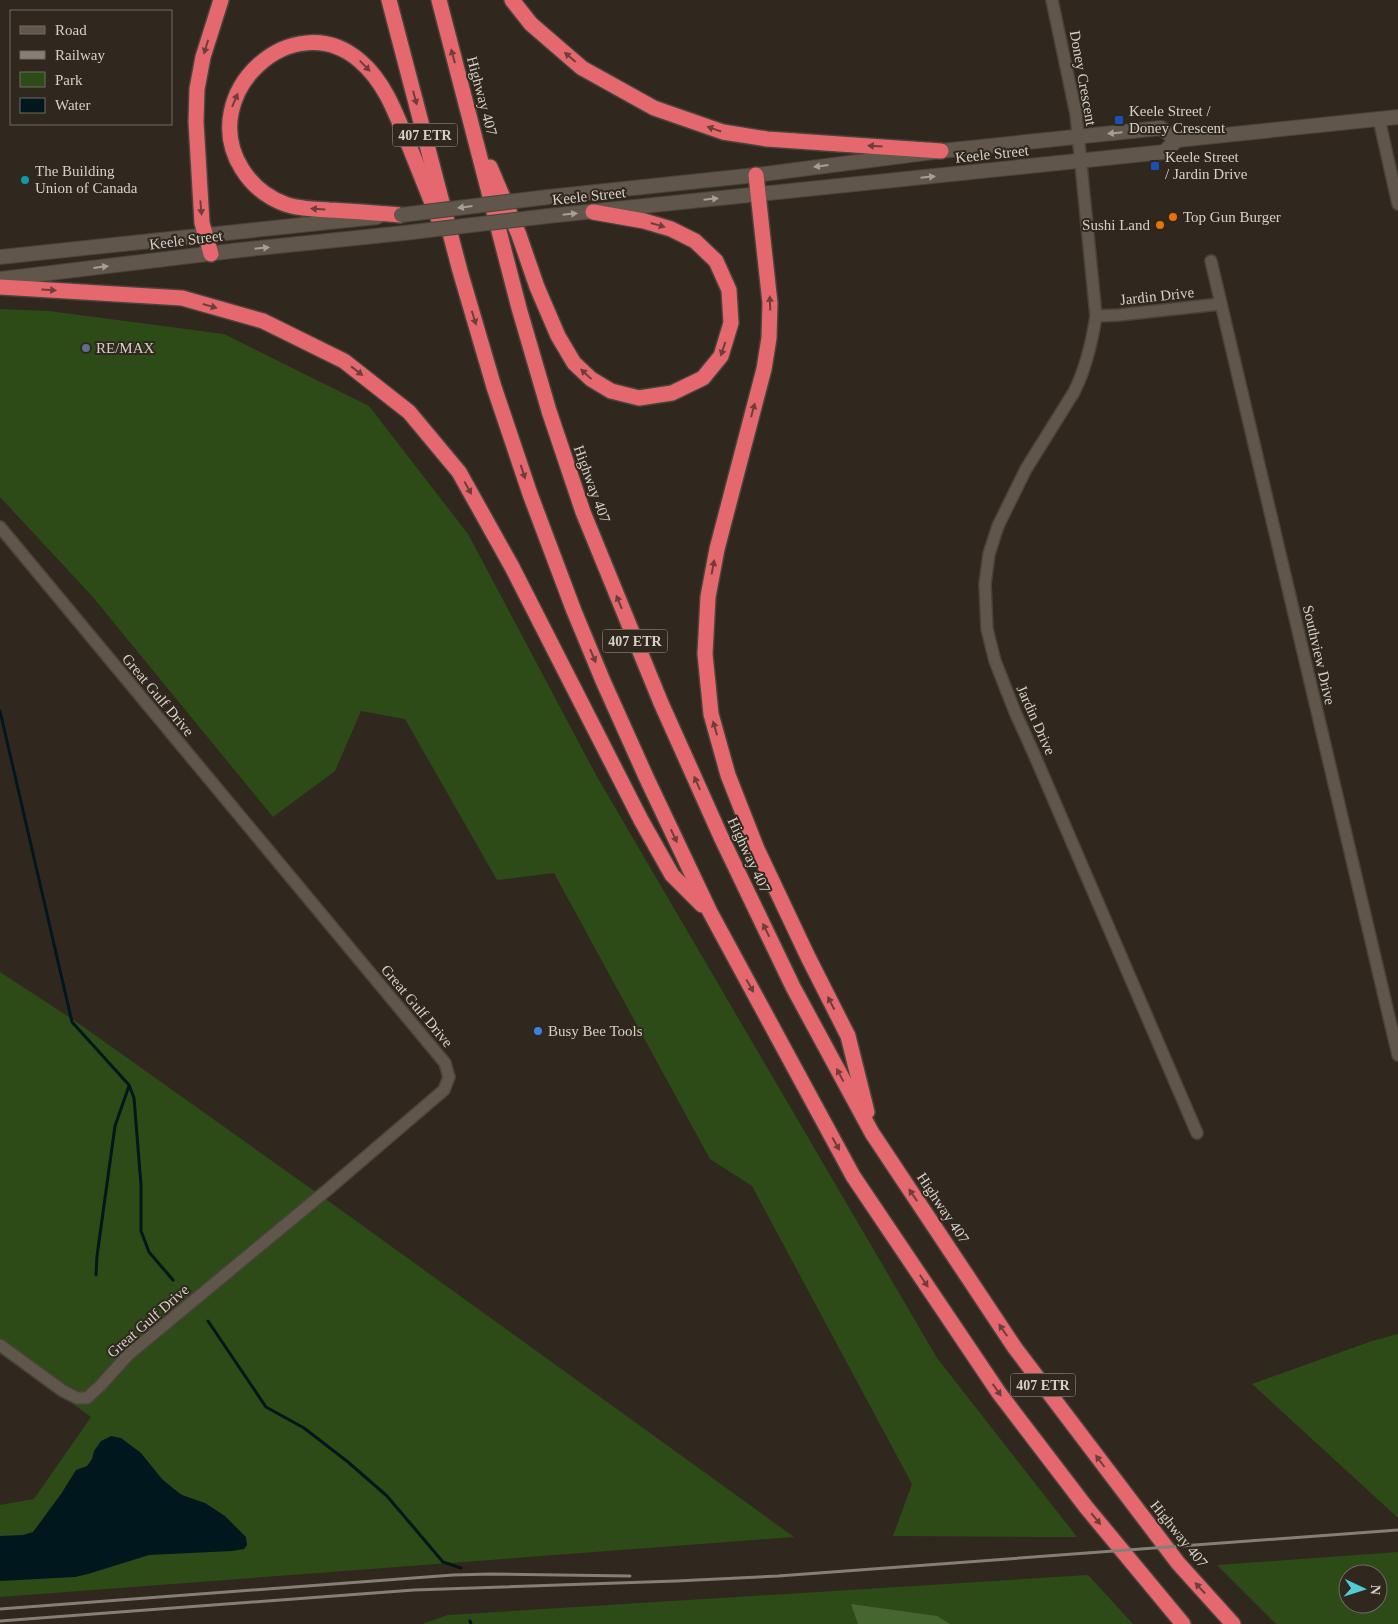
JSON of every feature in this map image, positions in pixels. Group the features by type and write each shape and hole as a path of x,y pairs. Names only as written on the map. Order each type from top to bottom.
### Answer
{"highway":[{"path":"211,254 202,223 198,177 197,89 203,57 221,0"},
{"name":"407 ETR","path":"389,0 460,271 494,386 552,555 607,690 710,912 859,1184 999,1393 1086,1507 1183,1624"},
{"name":"Highway 407","path":"439,0 519,308 566,464 602,560 660,703 721,837 793,987 872,1133 1015,1348 1178,1563 1234,1624"},
{"path":"512,0 531,24 582,68 654,108 723,132 776,140 941,151"},
{"path":"401,215 286,205 258,189 237,162 230,143 228,128 230,111 236,96 255,68 267,57 284,48 300,44 317,43 333,45 360,60 378,79 390,100 460,271"},
{"path":"470,120 519,236 537,287 558,336 574,363 591,379 611,391 639,398 672,393 703,378 721,356 731,323 729,290 716,261 695,241 671,229 644,221 593,212"},
{"path":"756,175 770,303 769,338 764,369 717,549 708,597 705,654 711,714 728,775 757,849 848,1036 872,1133"},
{"path":"0,287 182,298 263,321 344,361 409,412 459,472 512,567 641,820 672,875 710,912"}],"main road":[{"name":"Keele Street","path":"0,279 548,216 1164,152 1177,140 1398,117"},
{"name":"Keele Street","path":"0,257 401,215 756,175 941,151 1161,128 1177,140"}],"street":[{"name":"Doney Crescent","path":"1052,0 1068,74 1080,161"},
{"path":"1379,119 1398,204"},
{"name":"Jardin Drive","path":"1080,161 1096,316 1088,353 1077,386 1026,470 998,526 989,554 985,584 987,629 999,672 1015,712 1197,1133"},
{"name":"Southview Drive","path":"1211,261 1398,1055"},
{"name":"Jardin Drive","path":"1096,316 1220,304"},
{"name":"Great Gulf Drive","path":"0,527 445,1063 449,1077 444,1090 326,1191 128,1355 88,1398 77,1398 63,1392 0,1345"}],"green space":[{"path":"0,309 49,311 224,334 369,406 468,534 596,775 937,1358 1077,1537 893,1536 912,1484 752,1186 710,1159 554,873 497,880 405,719 361,711 335,771 273,817 92,596 0,497"},
{"path":"0,972 78,1023 334,1205 794,1537 0,1597 0,1505 34,1499 91,1417 0,1351"},
{"path":"1398,1334 1397,1517 1252,1384 1372,1341"},
{"path":"1398,1552 1398,1624 1276,1624 1217,1565"},
{"path":"1088,1575 1133,1624 422,1624 448,1615"},
{"path":"851,1604 937,1616 950,1624 858,1624"}],"water":[{"path":"111,1436 121,1438 141,1453 162,1479 182,1495 205,1503 225,1516 246,1537 247,1545 244,1549 149,1555 75,1577 0,1581 0,1536 23,1535 33,1532 76,1470 87,1466 101,1441"}],"waterway":[{"path":"0,711 72,1022 129,1085 134,1098 141,1185 141,1231 149,1252 173,1280"},
{"path":"96,1275 115,1126 129,1086"},
{"path":"208,1321 266,1407 304,1428 348,1462 387,1496 443,1562 461,1568"}],"railway":[{"path":"0,1621 414,1590 778,1576 1398,1530"},
{"path":"0,1609 453,1575 630,1576"}],"place":[{"name":"Keele Street / Doney Crescent","path":"1119,120"},
{"name":"Keele Street / Jardin Drive","path":"1155,166"},
{"name":"The Building Union of Canada","path":"25,180"},
{"name":"Top Gun Burger","path":"1173,217"},
{"name":"Sushi Land","path":"1160,225"},
{"name":"RE/MAX","path":"86,348"},
{"name":"Busy Bee Tools","path":"538,1031"}]}
